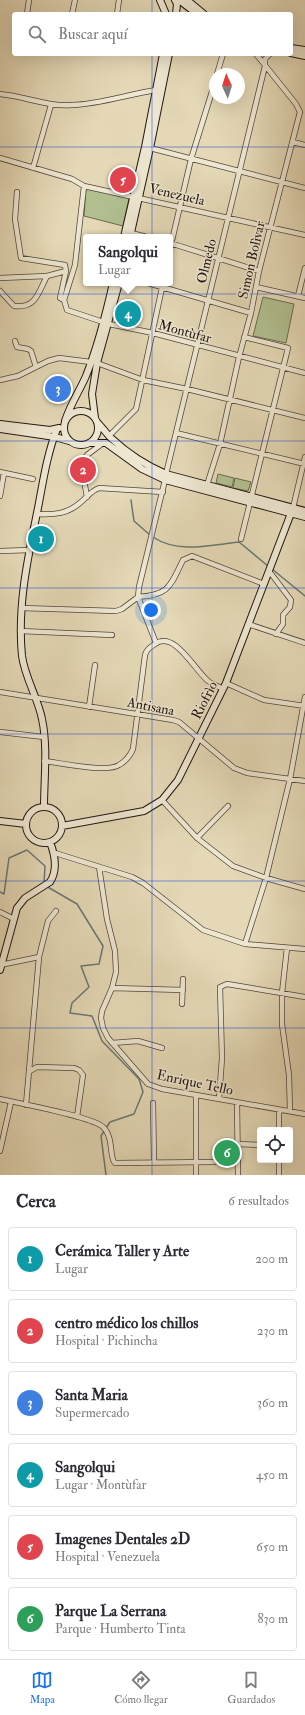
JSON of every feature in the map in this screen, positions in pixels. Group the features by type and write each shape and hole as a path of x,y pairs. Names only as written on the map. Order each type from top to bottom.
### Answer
{"main road":[{"path":"160,0 165,12"},
{"path":"175,0 177,4 176,12"},
{"path":"179,0 194,12"},
{"path":"187,0 202,12"},
{"path":"293,48 305,50"},
{"path":"293,53 305,56"},
{"path":"131,234 136,197 157,90 162,56"},
{"path":"125,234 150,148 169,56"},
{"path":"67,440 64,433 65,422 70,407 107,323 113,286"},
{"path":"89,443 93,440 98,431 92,394 97,364 107,323 119,286"},
{"path":"0,424 50,430 57,429 73,413 81,411 88,413 123,449 143,464 165,477 206,485 250,499"},
{"path":"0,429 55,437 81,445 104,442 142,469 165,477 293,511 305,518"},
{"path":"44,807 43,720 24,663 20,631 21,608 30,550 51,447 57,429"},
{"path":"51,447 57,442 67,440"},
{"path":"293,511 305,511"},
{"name":"Riofrìo","path":"62,826 144,811 162,800 178,780 224,686 293,511"},
{"path":"44,807 55,810 62,820 62,826 59,836 50,842 40,843 31,838 28,834 26,824 30,814 34,810 44,807"},
{"path":"0,821 26,824"},
{"path":"1,967 14,919 22,901 50,882 54,872 55,854 50,842"}],"street":[{"path":"27,12 29,0"},
{"path":"72,12 74,0"},
{"path":"117,12 119,0"},
{"path":"219,68 222,56"},
{"name":"Simon Bolìvar","path":"206,485 220,444 239,356 251,313 259,271 300,110 258,56"},
{"name":"Olmedo","path":"138,597 139,587 163,492 165,477 265,66 265,59 268,56"},
{"path":"0,94 51,105 72,106 102,102 157,90"},
{"path":"173,236 192,159 209,102"},
{"path":"33,168 51,105"},
{"path":"293,142 305,145"},
{"path":"150,148 305,188"},
{"name":"Venezuela","path":"0,158 72,179 84,186 181,206 305,235"},
{"path":"17,192 15,219 21,258 65,265 66,271 60,298 64,300 75,265 84,186"},
{"path":"173,245 259,271"},
{"path":"298,296 305,268"},
{"path":"0,278 47,276 66,271"},
{"path":"0,291 14,306 28,305 33,303 47,276"},
{"path":"110,436 136,409 162,286"},
{"path":"165,286 208,302 251,313"},
{"path":"256,287 305,298"},
{"name":"Montùfar","path":"64,300 67,310 107,323 153,333 305,373"},
{"path":"241,539 288,348 244,337"},
{"path":"15,341 17,347 31,351 36,367"},
{"path":"0,380 18,376 59,358 91,362"},
{"path":"97,364 143,380 187,389 305,418"},
{"path":"176,433 304,463"},
{"path":"87,497 81,463 87,455 104,442"},
{"path":"293,511 305,457"},
{"path":"0,496 2,473 33,479"},
{"path":"37,514 64,513 74,508 93,490 104,488 163,492"},
{"path":"0,551 30,550"},
{"path":"21,608 116,611 122,609 138,597 158,594 168,588 183,560 192,556 264,584"},
{"path":"270,569 291,600 290,607 283,615 283,624 276,634"},
{"path":"138,597 156,643"},
{"path":"248,624 305,643"},
{"path":"20,631 112,635"},
{"path":"44,761 108,769 118,766 131,755 134,749 137,713 145,655 147,650 156,643 165,640 174,643 207,680 264,700 305,705"},
{"path":"89,707 95,664"},
{"name":"Antisana","path":"0,692 89,707 137,713 177,721 234,768 248,773 305,781"},
{"path":"245,944 266,878 290,779 305,705 305,697"},
{"path":"0,732 44,737"},
{"path":"162,800 197,838 233,866 266,878 305,889"},
{"path":"197,838 228,806"},
{"path":"55,854 122,873 143,883 203,930 245,944 305,949"},
{"name":"Enrique Tello","path":"99,867 107,920 115,951 116,972 112,988 102,1011 101,1018 103,1028 112,1043 148,1084 162,1089 219,1100 305,1114"},
{"path":"26,1105 39,957 48,921 56,911"},
{"path":"0,912 14,919"},
{"path":"287,948 282,993 282,1024 289,1075 290,1111"},
{"path":"1,967 39,957"},
{"path":"182,1004 183,979"},
{"path":"219,1100 222,1058 220,987 228,984 305,996"},
{"path":"112,988 183,990"},
{"path":"112,1043 138,1041 162,1048"},
{"path":"30,1071 37,1066 74,1068 82,1072 83,1075 77,1117"},
{"path":"196,1095 196,1175"},
{"path":"0,1099 77,1117 94,1122 104,1127 108,1133 111,1143 113,1162 214,1162"},
{"path":"0,1151 11,1102"},
{"path":"153,1103 154,1162"},
{"path":"237,1103 238,1175"},
{"path":"279,1110 279,1127"},
{"path":"237,1144 257,1145"},
{"path":"279,1163 279,1175"}],"green space":[{"path":"86,188 129,198 123,226 84,216"},
{"path":"263,297 294,304 286,343 253,336"},
{"path":"218,474 234,478 232,487 216,483"},
{"path":"235,478 251,482 248,491 233,488"},
{"path":"223,1145 232,1146 231,1160 222,1160"}],"waterway":[{"path":"131,500 134,521 150,535"},
{"path":"153,537 163,542 184,547 239,542 268,566"},
{"path":"272,569 305,596"},
{"path":"0,892 4,894 9,858 27,850 45,866 44,883"},
{"path":"46,886 77,904 103,946 99,964 81,966 89,987 72,1003 70,1013 92,1016 102,1041 139,1079 143,1092 134,1114 110,1122 101,1136 106,1175"}],"place":[{"name":"Imagenes Dentales 2D","path":"123,180"},
{"name":"Sangolqui","path":"128,314"},
{"name":"Santa Maria","path":"58,389"},
{"name":"centro médico los chillos","path":"83,470"},
{"name":"Cerámica Taller y Arte","path":"41,539"},
{"name":"Parque La Serrana","path":"227,1153"}]}
